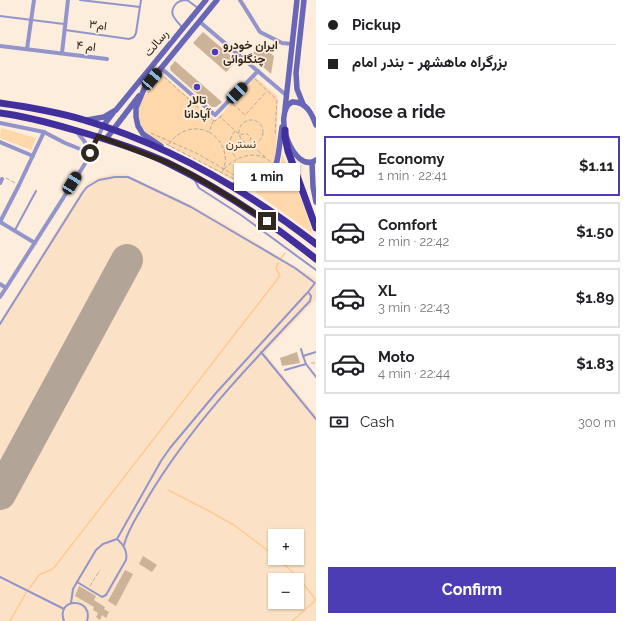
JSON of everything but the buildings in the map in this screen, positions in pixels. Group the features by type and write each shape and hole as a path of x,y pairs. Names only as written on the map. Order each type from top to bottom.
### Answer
{"highway":[{"path":"0,103 82,120 168,149 220,175 226,183 266,207 316,244"},
{"path":"0,113 57,125 98,136 167,163 211,185 276,227 316,259"},
{"path":"285,130 288,151 316,228"}],"main road":[{"name":"رسالت","path":"82,120 104,117 116,110 206,0"},
{"name":"رسالت","path":"106,139 144,89 217,0"},
{"path":"226,183 240,187 256,188 270,179 277,166 284,119 297,0"},
{"path":"304,0 298,45 296,82 303,104 310,113 316,125"},
{"path":"292,44 298,45"},
{"name":"رسالت","path":"144,89 136,108 138,126 143,134 168,149"},
{"path":"285,110 292,102 303,104"},
{"path":"103,126 116,110"},
{"path":"284,119 285,130 289,143 297,156 304,162 315,161 316,202"}],"street":[{"path":"27,49 34,0"},
{"path":"62,53 68,0"},
{"path":"240,0 260,32 282,43 292,44"},
{"path":"200,22 286,95"},
{"name":"ام ۴","path":"0,46 107,59"},
{"path":"161,68 215,115 258,71"},
{"path":"0,123 44,132 65,143 90,153"},
{"path":"0,297 90,153 103,126"},
{"path":"75,130 85,142 85,151"},
{"path":"35,243 0,222 44,132"},
{"path":"0,142 33,156"},
{"path":"0,284 6,288"}],"lane":[{"path":"80,0 140,7 141,0"},
{"path":"183,29 173,17 171,13 172,9 178,2 186,0 199,9"},
{"name":"ام۳","path":"65,30 129,39 134,37 136,33 140,7"},
{"path":"0,16 65,24"},
{"path":"191,175 200,188 241,215 316,270"},
{"path":"0,324 83,192 87,187 100,180 115,177 128,177 191,207 295,268 316,282 309,293 216,393 170,448 161,461 117,539 103,544 96,550 72,589 72,603"},
{"path":"15,231 36,191"},
{"path":"77,582 102,596 106,595 126,560 127,556 124,545 126,535 179,449 216,402 310,301 311,298 309,293"},
{"path":"301,349 306,364 316,377"},
{"path":"261,352 316,419"},
{"path":"303,356 316,352"},
{"path":"285,370 306,364"},
{"path":"117,539 124,545"},
{"path":"0,576 64,609"},
{"path":"64,621 62,614 64,609 72,603 82,605 86,609 88,614 87,621"}],"path":[{"path":"140,99 144,97 163,76 214,121"},
{"path":"255,79 277,100 275,135"},
{"path":"232,104 246,115 267,90"},
{"path":"214,121 217,120 224,112"},
{"path":"209,132 215,115"},
{"path":"220,117 235,130 244,141 249,143 277,166"},
{"path":"240,135 240,129 244,122 252,120 259,123 263,130 262,138 255,143 249,143"},
{"path":"168,149 170,141 180,133 196,128 209,132 217,138 224,149 224,169"},
{"path":"235,130 230,139 230,145 234,155 238,158"},
{"path":"151,133 198,154 250,184"},
{"path":"240,135 246,133 251,138 249,143"},
{"path":"148,134 153,137"},
{"path":"163,142 168,149 220,175 246,184"},
{"path":"220,175 224,169 238,158 253,155 265,157"},
{"path":"1,181 7,178 19,185"},
{"path":"306,364 316,363"},
{"path":"89,589 100,570"}],"shaded area":[{"path":"112,174 126,174 191,205 316,279 316,299 265,353 316,415 316,621 0,621 0,321 83,188 97,178"}],"green space":[{"name":"نسترن","path":"163,75 215,120 255,77 277,96 276,152 272,170 263,182 255,185 249,185 233,180 148,134 141,125 139,108 144,96"},
{"path":"1,128 36,138 31,150 0,138"},
{"path":"282,154 303,204 313,234 255,192 268,187 277,177"}],"waterway":[{"path":"281,258 285,253"},
{"path":"29,589 39,575 53,569 276,281 280,275 276,269 278,263"},
{"path":"168,490 234,525 268,551"},
{"path":"285,565 298,577 316,600"},
{"path":"10,621 26,593"},
{"path":"292,621 316,600"}],"runway":[{"path":"0,494 127,260"}],"place":[{"name":"ایران خودرو چنگلوائی","path":"215,52"},
{"name":"تالار آپادانا","path":"197,87"}],"route":[{"path":"90,153 98,136 106,139 167,163 211,185 267,221"}]}
